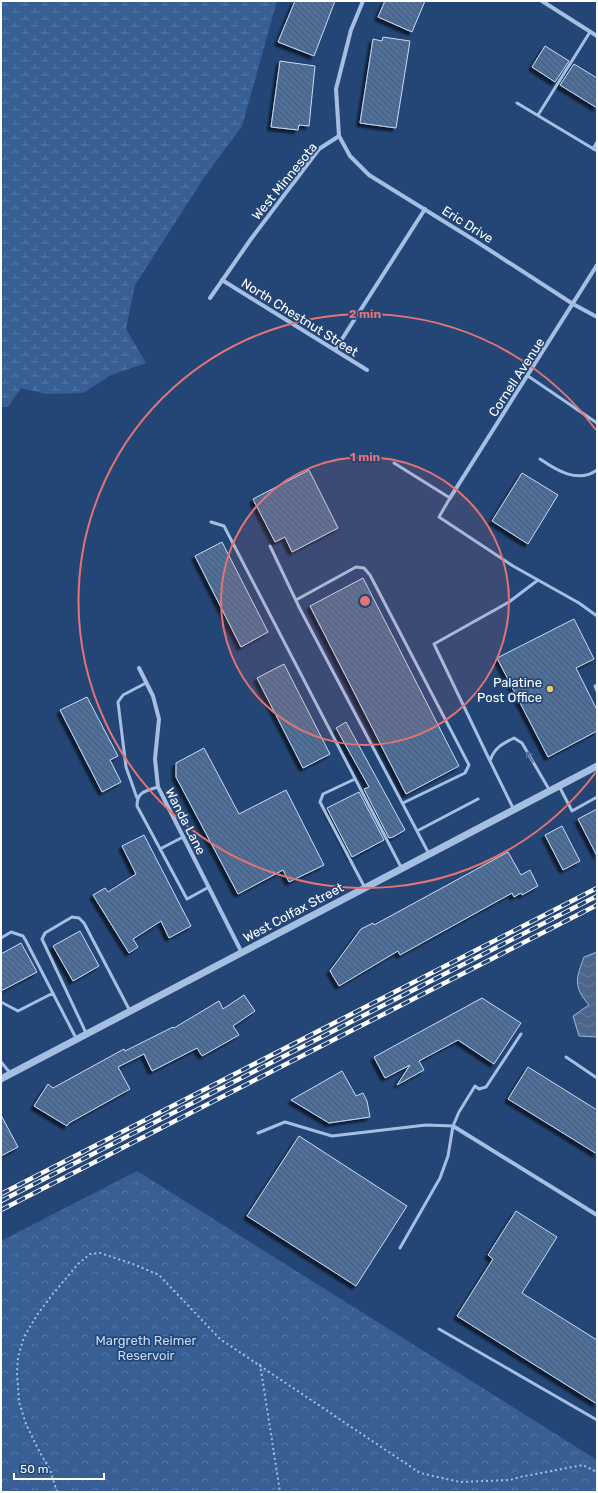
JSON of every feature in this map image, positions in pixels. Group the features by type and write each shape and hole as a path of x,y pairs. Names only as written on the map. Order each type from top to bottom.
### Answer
{"street":[{"path":"339,136 336,89 351,30 363,1"},
{"path":"542,1 597,36"},
{"name":"Eric Drive","path":"339,136 350,156 369,175 573,304 597,317"},
{"name":"West Minnesota","path":"210,298 251,239 319,149 339,136"},
{"path":"335,350 425,209"},
{"name":"Cornell Avenue","path":"450,498 597,266"},
{"name":"North Chestnut Street","path":"222,280 367,370"},
{"name":"Wanda Lane","path":"139,668 153,696 159,719 155,759 158,787 242,953"},
{"name":"West Colfax Street","path":"1,1079 597,766"},
{"path":"453,1126 597,1215"}],"lane":[{"path":"538,115 590,32"},
{"path":"517,103 597,151"},
{"path":"593,149 597,142"},
{"path":"528,376 597,423"},
{"path":"540,459 560,472 579,476 597,470"},
{"path":"394,463 450,498 439,516 513,566 579,603 597,616"},
{"path":"211,522 224,526 402,869"},
{"path":"270,546 296,600 429,854"},
{"path":"296,600 356,567 364,568 370,575 469,765 465,773 403,803"},
{"path":"514,810 434,644 509,602 538,580"},
{"path":"146,683 123,695 118,702 126,767 137,798 137,806 187,899 209,887"},
{"path":"597,685 595,686 597,691"},
{"path":"490,761 492,752 498,747 514,738 517,739 522,743 550,791"},
{"path":"355,779 323,794 320,802 364,888"},
{"path":"559,786 572,810 597,797"},
{"path":"137,798 141,792 158,787"},
{"path":"417,831 478,799"},
{"path":"160,849 184,837"},
{"path":"87,1035 42,939 45,933 72,917 79,918 84,923 130,1011"},
{"path":"1,938 11,932 23,936 76,1040"},
{"path":"1,1002 18,1011 53,993"},
{"path":"400,1248 440,1178 448,1156 453,1126 459,1112 475,1086 479,1089 486,1087 521,1034"},
{"path":"566,1057 597,1078"},
{"path":"1,1062 11,1074"},
{"path":"258,1133 285,1122 332,1136 426,1125 453,1126"},
{"path":"439,1329 597,1420"}],"path":[{"path":"57,1492 50,1470 36,1447 26,1424 20,1402 17,1372 18,1357 24,1336 37,1315 78,1264 90,1254 100,1253 133,1264 159,1275 220,1339 260,1364 420,1473 460,1482 510,1480 583,1465 597,1472"},
{"path":"260,1364 280,1492"}],"green space":[{"path":"1,1 277,1 242,126 205,176 135,285 126,329 146,363 111,375 83,393 47,394 21,388 8,407 1,407"},
{"name":"Margreth Reimer Reservoir","path":"137,1171 597,1460 597,1492 1,1492 1,1241"}],"water":[{"path":"597,952 597,1037 579,1036 573,1016 589,1005 580,993 578,987 579,971 584,957"}],"building":[{"path":"295,1 335,1 314,56 278,42"},
{"path":"385,1 425,1 412,32 378,17"},
{"path":"383,37 410,41 396,128 360,123 373,39 382,41"},
{"path":"545,46 569,61 555,82 532,67"},
{"path":"280,61 315,66 309,126 299,125 298,130 271,127"},
{"path":"574,64 597,78 597,108 560,85"},
{"path":"309,470 338,528 292,552 285,537 275,542 253,499"},
{"path":"522,473 558,495 528,544 492,521"},
{"path":"222,542 268,632 241,647 195,556"},
{"path":"363,578 459,766 406,794 310,606"},
{"name":"Palatine Post Office","path":"574,619 594,659 576,668 597,710 597,731 548,757 497,658"},
{"path":"284,664 330,754 303,768 257,678"},
{"path":"87,697 118,756 110,760 121,782 102,792 60,710"},
{"path":"346,722 405,830 393,837 389,838 364,789 369,787 336,728"},
{"path":"204,748 239,814 286,790 324,865 289,882 283,870 238,894 176,777 176,763"},
{"path":"359,792 384,840 352,857 327,808"},
{"path":"597,809 597,856 578,819"},
{"path":"562,826 580,861 563,870 545,835"},
{"path":"144,835 191,926 169,938 161,921 133,939 138,947 129,953 93,895 105,888 108,892 136,874 122,846"},
{"path":"508,852 521,875 530,870 538,886 522,895 521,893 514,897 512,893 400,955 398,951 339,986 330,971 361,929 373,923 374,925"},
{"path":"80,931 99,966 73,981 53,946"},
{"path":"21,943 37,972 1,991 1,954"},
{"path":"244,995 255,1011 233,1026 239,1035 202,1056 197,1048 152,1071 144,1054 118,1067 130,1089 69,1123 67,1126 34,1106 48,1084 53,1088 124,1049 125,1051 173,1027 174,1028 219,1001 223,1009"},
{"path":"482,998 521,1023 494,1064 458,1040 419,1061 424,1070 397,1085 410,1065 385,1078 374,1057"},
{"path":"528,1067 597,1110 597,1154 508,1099"},
{"path":"342,1071 356,1096 363,1093 367,1101 370,1117 329,1123 291,1100"},
{"path":"1,1115 18,1147 1,1156"},
{"path":"299,1136 407,1206 356,1286 247,1216"},
{"path":"516,1211 557,1237 522,1293 597,1340 597,1404 457,1316 493,1259 488,1255"}],"railway":[{"path":"1,1194 597,888"},
{"path":"1,1201 597,896"},
{"path":"1,1210 597,905"}],"place":[{"name":"Palatine Post Office","path":"550,689"}]}
